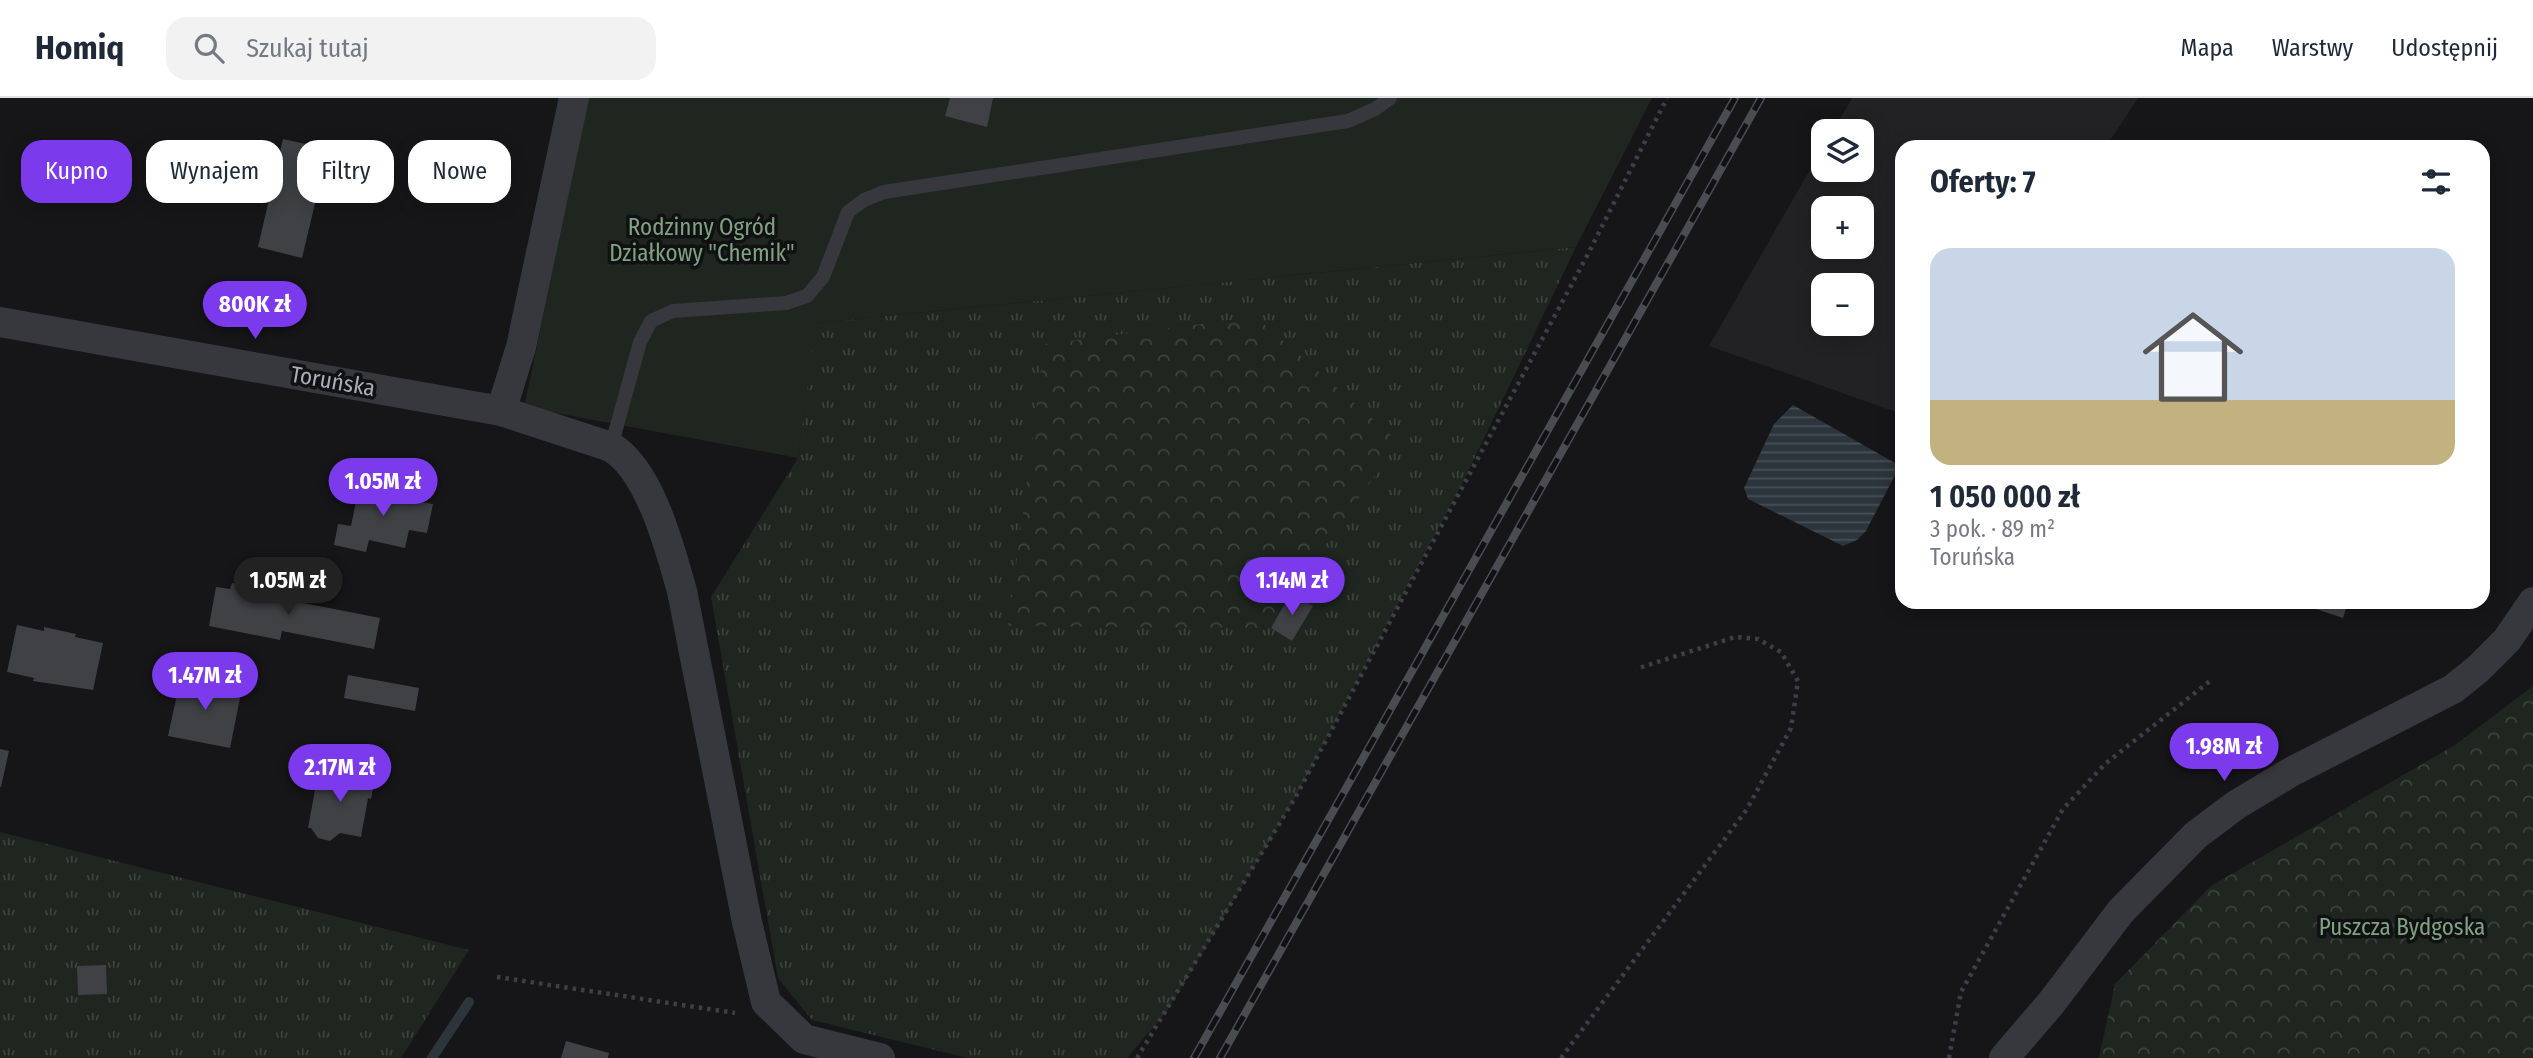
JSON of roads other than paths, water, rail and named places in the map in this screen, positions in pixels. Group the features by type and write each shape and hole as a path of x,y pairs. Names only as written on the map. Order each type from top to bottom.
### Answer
{"street":[{"path":"501,411 521,347 574,98"},
{"name":"Toruńska","path":"0,322 501,411 611,447"},
{"path":"611,447 631,463 667,541 682,592 747,922 766,1002 804,1039 880,1058"},
{"path":"2004,1058 2052,1002 2121,911 2196,835 2236,805 2291,772 2453,689 2507,640 2533,602"}],"lane":[{"path":"611,447 640,342 651,321 673,311 786,303 807,296 822,277 848,212 873,196 884,192 1348,121 1375,109 1390,98"}],"waterway":[{"path":"432,1058 469,1002"}],"railway":[{"path":"1194,1058 1735,98"},
{"path":"1220,1058 1761,98"}],"park label":[{"name":"Rodzinny Ogród Działkowy \"Chemik\"","path":"702,240"},
{"name":"Puszcza Bydgoska","path":"2402,927"}]}
